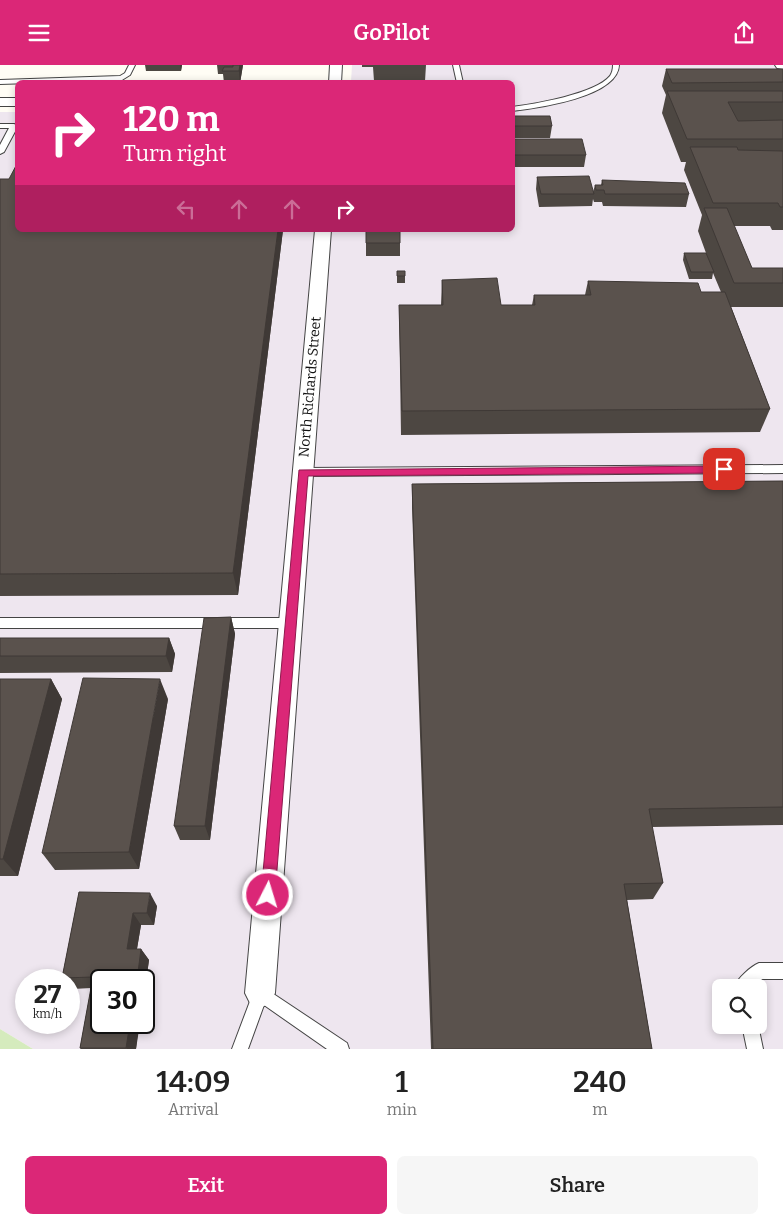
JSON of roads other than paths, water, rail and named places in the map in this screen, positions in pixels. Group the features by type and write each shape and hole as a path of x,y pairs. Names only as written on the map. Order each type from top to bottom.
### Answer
{"street":[{"path":"335,80 336,65"},
{"path":"0,102 15,102"},
{"name":"North Richards Street","path":"260,993 323,232"}],"lane":[{"path":"61,80 122,78 128,74 132,65"},
{"path":"456,65 459,80"},
{"path":"515,109 535,107 605,84 615,74 616,65"},
{"path":"0,82 15,82"},
{"path":"0,126 14,126 0,152"},
{"path":"303,472 783,469"},
{"path":"0,623 290,623"},
{"path":"750,979 759,971 783,971"},
{"path":"240,1049 260,993 341,1049"},
{"path":"752,1034 755,1049"}]}
